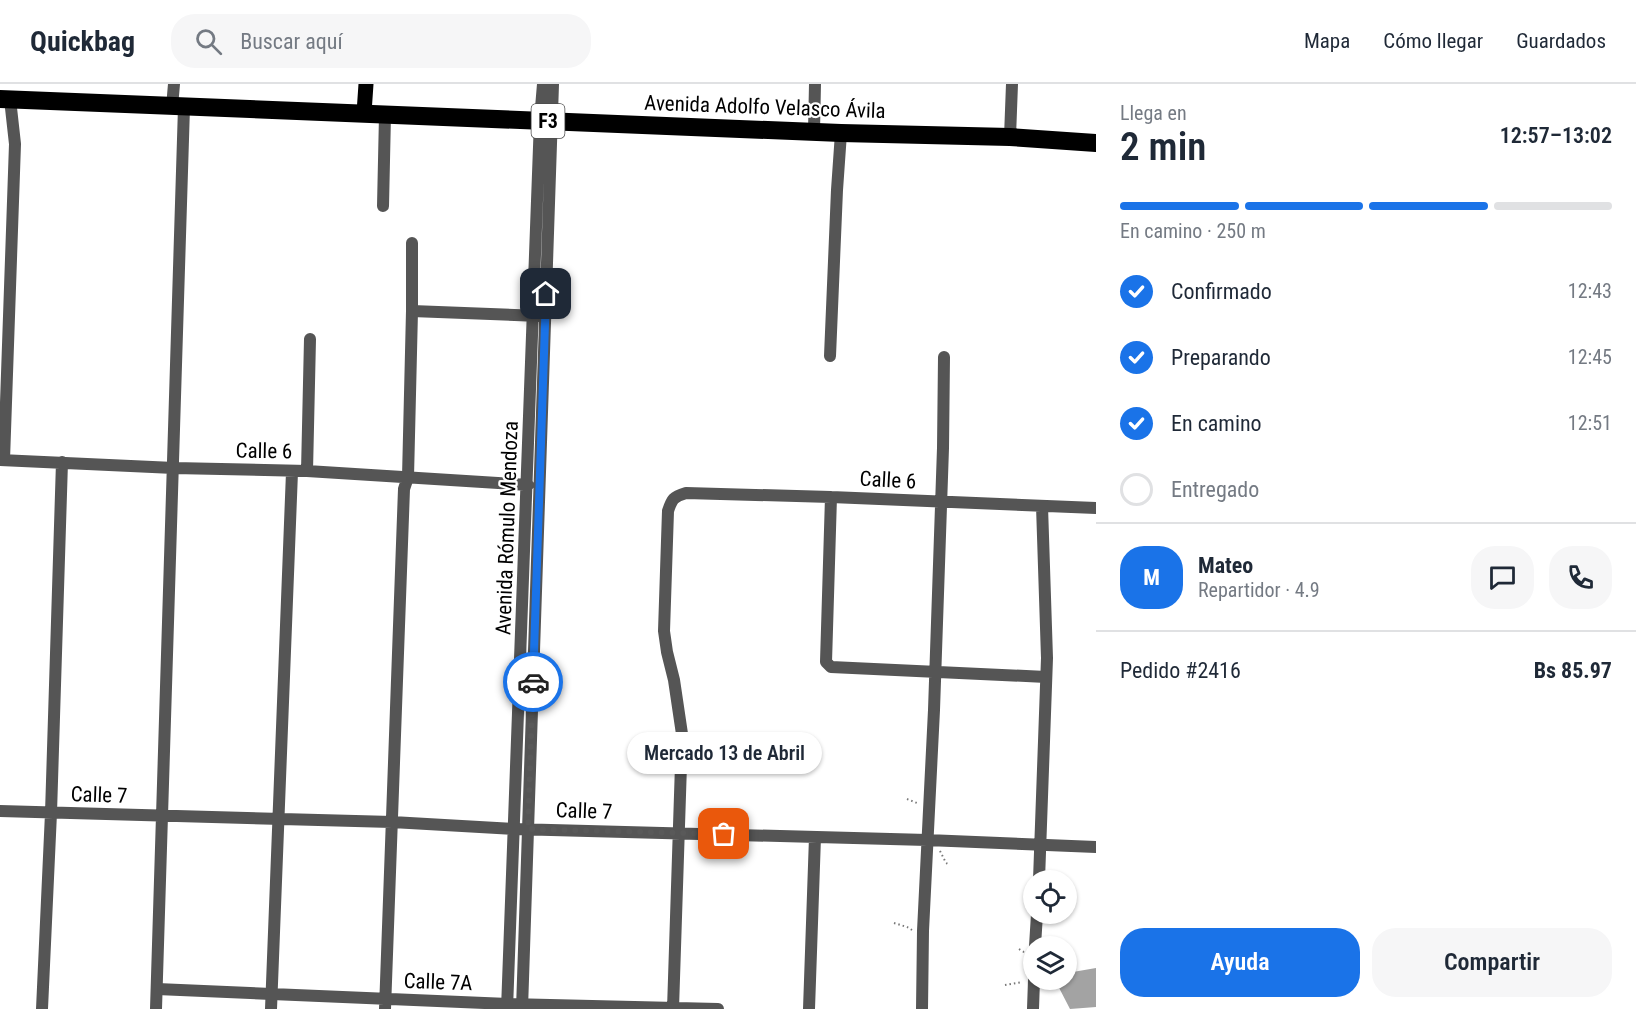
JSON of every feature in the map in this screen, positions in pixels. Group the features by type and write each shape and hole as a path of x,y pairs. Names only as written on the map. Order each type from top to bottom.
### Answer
{"highway":[{"name":"Avenida Adolfo Velasco Ávila","path":"5,99 1096,142"}],"main road":[{"path":"364,114 366,84"}],"street":[{"path":"156,1009 174,468 178,107 174,84"},
{"name":"Avenida Rómulo Mendoza","path":"522,1007 546,121 543,84"},
{"name":"Avenida Rómulo Mendoza","path":"546,121 553,84"},
{"path":"814,131 815,84"},
{"path":"1010,137 1012,84"},
{"path":"2,460 15,144 5,99"},
{"path":"383,206 385,114"},
{"path":"830,356 841,133"},
{"path":"385,1004 404,489 408,477 412,243"},
{"path":"412,311 540,316"},
{"name":"Avenida Rómulo Mendoza","path":"508,1007 528,485 540,316"},
{"path":"307,471 310,339"},
{"path":"922,1009 923,930 933,840 934,671 944,357"},
{"name":"Calle 6","path":"2,460 307,471 528,485"},
{"path":"42,1009 51,813 62,462"},
{"path":"271,1009 292,472"},
{"name":"Calle 6","path":"679,833 682,734 664,631 668,511 672,499 686,493 1096,508"},
{"path":"831,497 826,662 831,667 1046,676"},
{"path":"1040,870 1046,676 1042,506"},
{"name":"Calle 7","path":"0,811 1096,846"},
{"path":"673,1008 679,833"},
{"path":"809,1009 815,837"},
{"name":"Calle 7A","path":"157,989 272,993 385,1004 718,1009"},
{"path":"1033,1009 1034,990"}],"path":[{"path":"933,840 946,863 950,865"},
{"path":"894,923 915,931 923,930"},
{"path":"1005,985 1023,982"}],"shaded area":[{"path":"1096,968 1096,1007 1070,1009 1060,990 1077,990 1077,971"}],"way so far":[{"path":"533,682 528,829 724,834"}],"place":[{"name":"Mercado 13 de Abril","path":"724,834"}],"route":[{"path":"533,682 546,294"}]}
